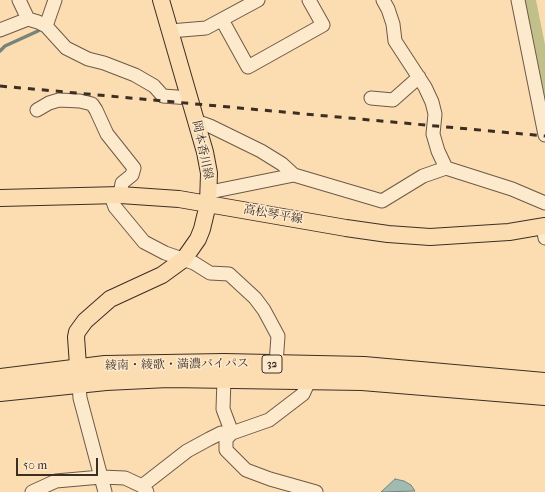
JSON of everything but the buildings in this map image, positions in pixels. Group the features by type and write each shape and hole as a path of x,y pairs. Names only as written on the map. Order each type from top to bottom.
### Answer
{"highway":[{"name":"綾南・綾歌・満濃バイパス","path":"0,392 78,376 113,365 224,363 364,366 545,382"},
{"name":"綾南・綾歌・満濃バイパス","path":"0,378 78,376 106,381 168,378 362,381 545,396"}],"main road":[{"name":"岡本香川線","path":"78,376 76,337 77,332 85,321 110,299 162,276 184,259 198,239 202,229 209,198 210,173 161,0"},
{"name":"高松琴平線","path":"0,198 115,195 179,199 209,198 346,228 388,234 430,237 544,230"}],"street":[{"path":"19,0 28,19"},
{"path":"46,26 55,0"},
{"path":"170,31 206,28 256,0"},
{"path":"222,20 248,67 322,25 310,0"},
{"path":"383,0 388,9 395,41 419,77 432,102 435,114 433,134 438,151 446,168"},
{"path":"518,0 545,135"},
{"path":"0,30 28,19 46,26 66,48 88,59 104,63 135,75 154,86 164,96 190,98"},
{"path":"371,98 393,100 419,77"},
{"path":"37,110 48,103 60,100 80,100 92,104 107,134 134,168 132,175 122,184 115,195 115,207 144,242 165,253 194,263 210,273 229,274 254,298 264,310 278,336 276,364"},
{"path":"196,121 210,126 261,151 282,164 294,176 382,201 424,176 446,168 512,190 545,203"},
{"path":"209,198 294,176"},
{"path":"78,376 80,398 105,492"},
{"path":"224,380 223,409 232,433"},
{"path":"32,492 56,480 101,477 125,478 145,489 187,451 221,433 232,433 269,420 303,394 309,381"},
{"path":"232,433 226,439 226,450 246,470 270,479 316,492"}],"shaded area":[{"path":"522,0 536,0 545,45 545,119"}],"water":[{"path":"395,479 404,481 411,485 415,491 381,492"}],"waterway":[{"path":"0,51 5,46 38,31"}],"railway":[{"path":"0,86 545,136"}]}
